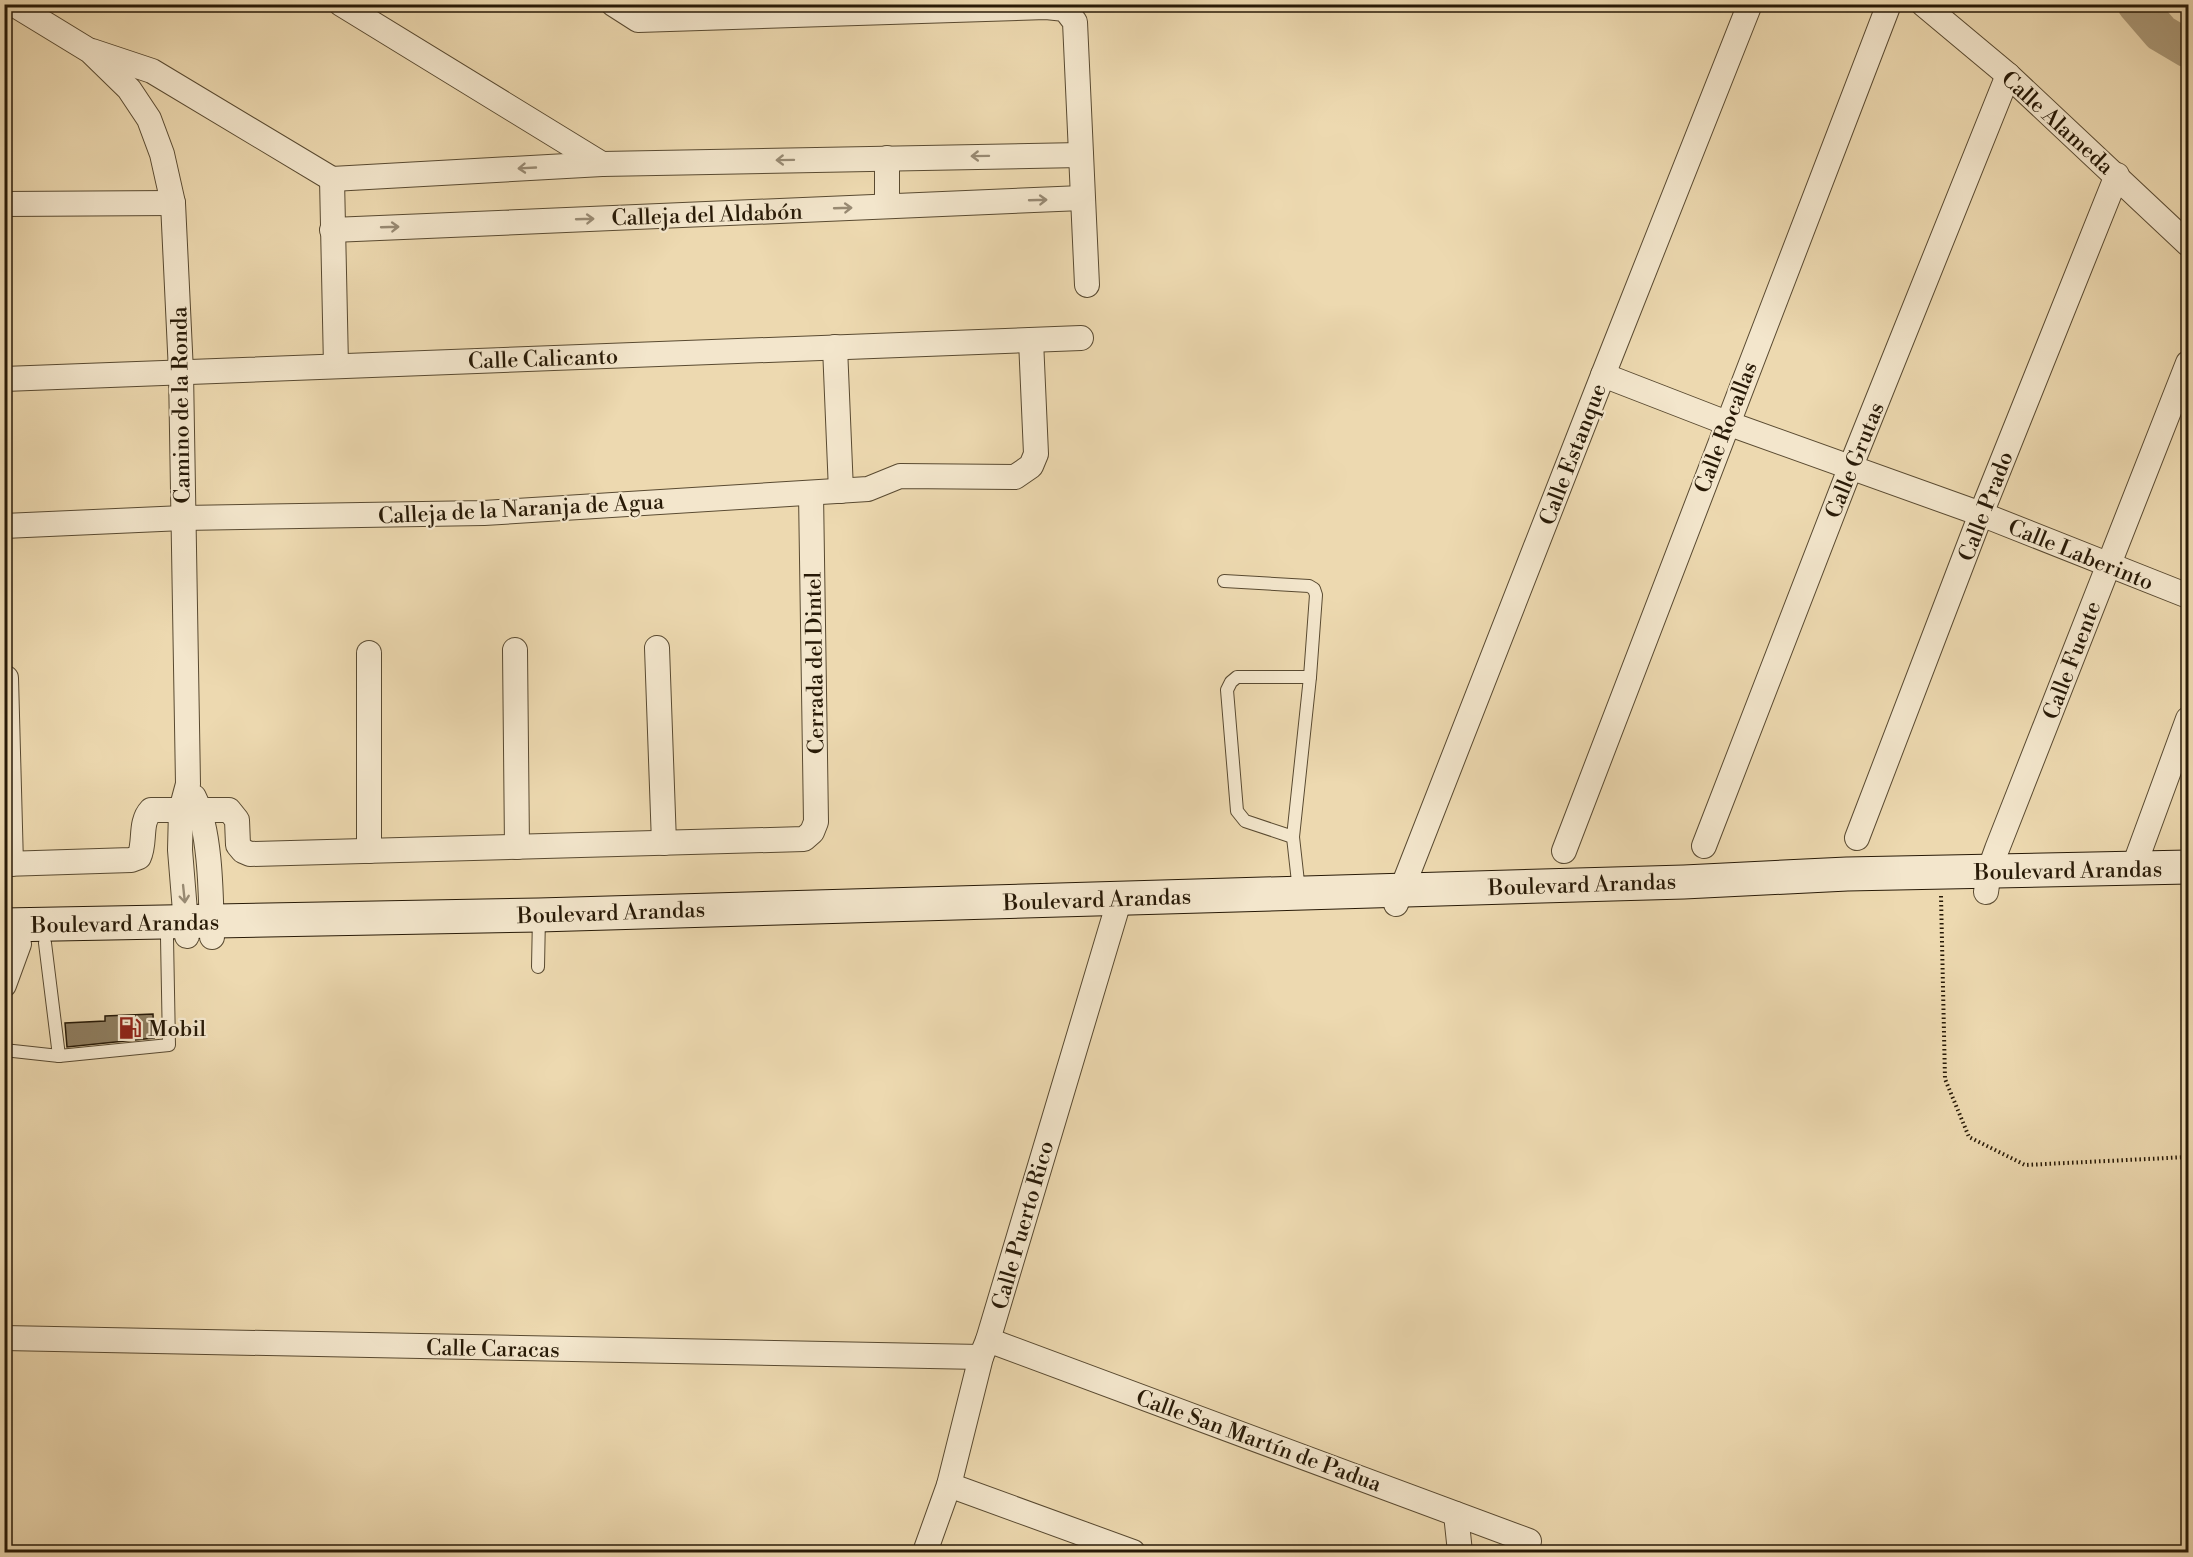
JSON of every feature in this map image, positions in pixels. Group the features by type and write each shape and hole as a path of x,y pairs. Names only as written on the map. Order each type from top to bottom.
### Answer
{"main road":[{"name":"Boulevard Arandas","path":"18,939 193,931 1399,897 1941,893 1988,881 2133,869 2188,867"},
{"name":"Boulevard Arandas","path":"1117,905 1299,892 1399,897 1847,874 1988,881 2188,886"},
{"name":"Boulevard Arandas","path":"18,939 193,931"}],"street":[{"name":"Camino de la Ronda","path":"13,4 90,51 129,89 149,119 162,154 173,203 181,372 188,784 191,810 206,851 193,931"},
{"path":"341,4 602,164"},
{"path":"613,4 638,20 1046,7 1065,9 1075,22 1087,285"},
{"name":"Calle Estanque","path":"1399,897 1750,4"},
{"name":"Calle Rocallas","path":"1564,851 1889,4"},
{"name":"Calle Alameda","path":"1923,4 2008,75 2188,244"},
{"name":"Camino de la Ronda","path":"90,51 152,71 332,179"},
{"name":"Calle Grutas","path":"1704,846 1851,466 2008,75"},
{"path":"336,366 332,179 602,164 1081,155"},
{"path":"887,158 887,206"},
{"name":"Calle Prado","path":"1857,838 1981,514 2117,175"},
{"name":"Calleja del Aldabón","path":"332,230 1082,198"},
{"path":"4,204 173,203"},
{"name":"Calle Calicanto","path":"4,379 1081,338"},
{"name":"Calleja de la Naranja de Agua","path":"4,526 183,518 484,513 868,489 900,476 1015,477 1031,466 1036,454 1031,340"},
{"path":"835,347 841,491"},
{"name":"Calle Fuente","path":"1988,881 2108,565 2188,363"},
{"name":"Calle Laberinto","path":"1603,375 1727,423 1981,514 2188,596"},
{"name":"Cerrada del Dintel","path":"664,843 804,840 812,832 816,822 811,493"},
{"path":"6,678 8,864 131,860 138,857 143,849 144,821 151,810 229,810 237,820 238,845 250,854 664,843 657,648"},
{"path":"515,650 517,847"},
{"path":"369,653 369,851"},
{"path":"2133,869 2188,719"},
{"name":"Calle Puerto Rico","path":"925,1552 948,1485 985,1349 1117,905"},
{"path":"4,985 18,939"},
{"name":"Calle Caracas","path":"4,1338 985,1349"},
{"name":"Calle San Martín de Padua","path":"985,1349 1529,1541"},
{"path":"948,1485 1133,1552"},
{"path":"1456,1514 1460,1552"}],"lane":[{"path":"1224,581 1309,586 1314,589 1316,595 1293,837 1299,892"},
{"path":"1293,837 1245,821 1237,811 1227,690 1237,677 1310,677"},
{"path":"538,967 539,921"},
{"path":"4,1050 59,1056 169,1045 193,931"},
{"path":"18,939 59,1056"}],"path":[{"path":"1941,893 1945,1079 1969,1137 2025,1165 2188,1157"}],"building":[{"path":"153,1014 154,1038 67,1047 65,1023 105,1021 105,1016"}],"waterway":[{"path":"2136,4 2161,33 2188,49"}],"place":[{"name":"Mobil","path":"130,1028"}]}
